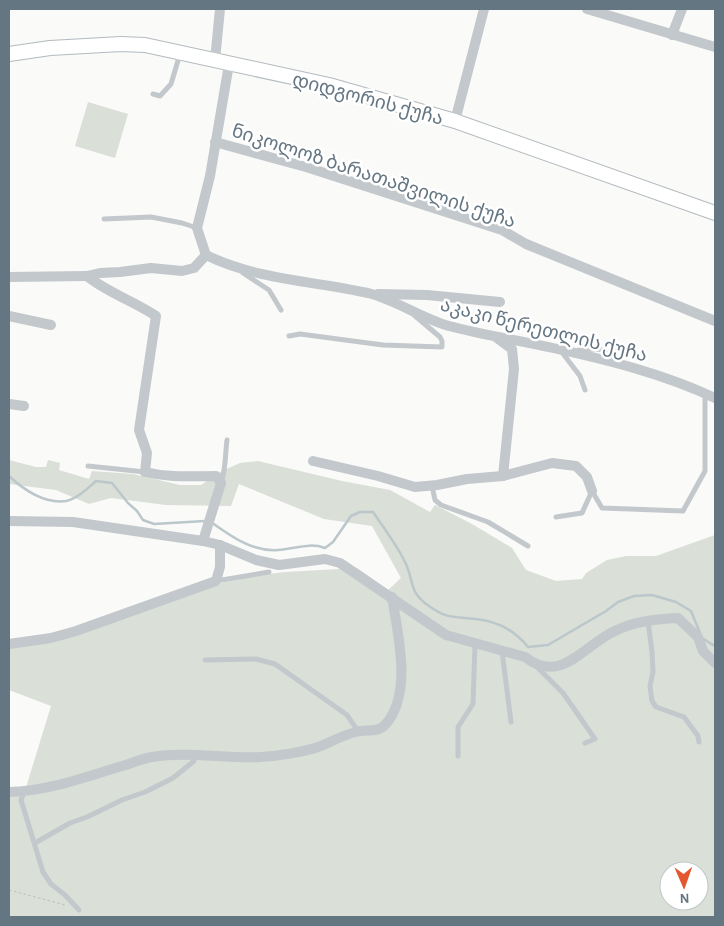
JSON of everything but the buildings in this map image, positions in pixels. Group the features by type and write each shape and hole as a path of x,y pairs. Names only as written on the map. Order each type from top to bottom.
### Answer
{"street":[{"path":"9,277 87,276 152,268 182,271 194,268 206,255 197,228 210,176 215,142 222,62 220,9"},
{"path":"456,121 484,9"},
{"path":"587,9 715,47"},
{"path":"672,35 682,9"},
{"name":"დიდგორის ქუჩა","path":"9,54 50,48 121,44 145,46 181,52 329,85 456,121 715,213"},
{"name":"ნიკოლოზ ბარათაშვილის ქუჩა","path":"215,142 306,168 502,230 526,244 715,321"},
{"name":"აკაკი წერეთლის ქუჩა","path":"206,255 234,267 370,294 441,323 571,352 645,371 696,388 715,398"},
{"path":"87,276 99,286 145,308 156,316 139,430 147,453 145,472 161,476 184,478 216,476 221,483 204,541"},
{"path":"370,294 427,295 500,302"},
{"path":"9,316 51,324"},
{"path":"494,336 512,349 514,368 503,476"},
{"path":"9,404 24,406"},
{"path":"313,461 378,476 415,488 467,479 503,476 552,463 576,466 587,477 592,491"},
{"path":"9,521 73,522 204,541 220,545 256,560 279,564 325,559 340,563 446,635 526,657 535,665 555,668 572,662 616,630 648,620 678,618 698,637 703,651 715,663"},
{"path":"9,644 51,638 76,631 216,581 220,567 220,545"},
{"path":"9,792 24,792 54,787 150,757 172,754 261,757 320,747 339,737 358,731 375,730 384,727 394,710 400,694 401,658 392,597"}],"lane":[{"path":"153,94 160,96 171,84 181,52"},
{"path":"104,219 151,217 197,228"},
{"path":"234,267 269,290 281,310"},
{"path":"9,269 20,277"},
{"path":"289,336 300,334 383,345 442,347 440,337 404,307"},
{"path":"558,349 580,376 585,390"},
{"path":"571,352 592,349 633,351"},
{"path":"592,491 602,508 683,511 705,471 705,393"},
{"path":"221,483 225,470 227,440"},
{"path":"88,466 145,472"},
{"path":"432,486 435,500 441,505 488,522 528,546"},
{"path":"556,517 582,513 592,491"},
{"path":"216,581 269,572"},
{"path":"648,620 653,672 650,686 652,701 656,707 684,717 698,736 699,742"},
{"path":"458,756 458,727 473,704 475,644"},
{"path":"502,650 511,722"},
{"path":"205,660 256,659 274,664 347,715 358,731"},
{"path":"535,665 563,694 595,739 585,743"},
{"path":"35,842 70,823 145,792 173,778 194,761 194,755"},
{"path":"24,792 21,800 43,872 51,884 79,910"}],"path":[{"path":"9,890 60,903 79,910"}],"shaded area":[{"path":"88,102 128,114 115,158 75,146"},
{"path":"9,460 36,467 46,467 48,460 60,463 59,470 89,479 92,471 133,474 180,485 201,485 222,471 240,463 258,461 342,481 390,490 430,512 435,505 512,548 526,570 556,581 582,579 586,573 607,560 626,556 656,556 715,535 715,917 9,917 9,796 24,794 51,706 9,690 9,647 141,611 221,583 260,575 357,568 388,590 401,578 372,526 324,519 239,484 231,506 166,505 111,498 89,504 56,490 9,484"}],"waterway":[{"path":"9,476 35,495 58,501 74,498 96,481 112,483 143,520 154,524 205,521"},
{"path":"211,522 242,542 259,548 268,550 302,546 325,548 333,542 351,516 360,512 373,512 401,554 414,590 422,601 441,614 484,620 505,628 528,647 548,645 618,602 634,596 652,595 676,602 691,611 700,633"},
{"path":"702,638 713,645 715,644"}]}
